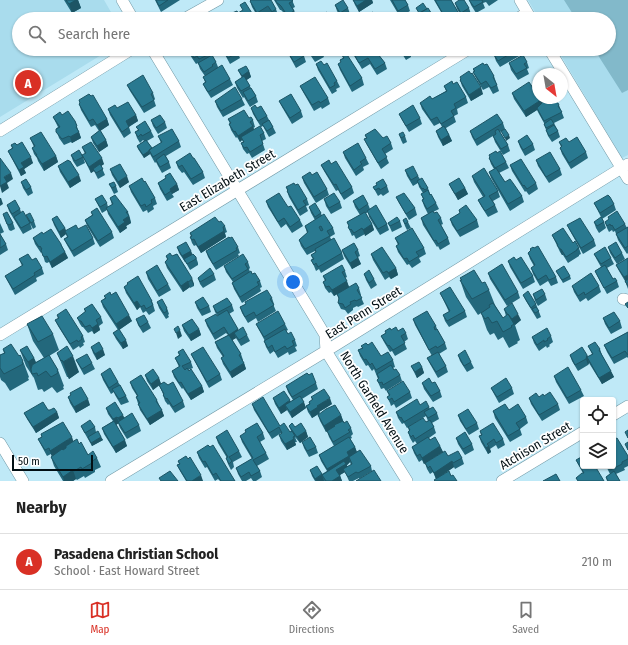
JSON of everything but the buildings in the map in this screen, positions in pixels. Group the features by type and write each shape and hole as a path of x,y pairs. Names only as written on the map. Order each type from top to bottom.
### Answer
{"street":[{"path":"122,0 129,12"},
{"path":"197,12 218,0"},
{"path":"520,0 527,12"},
{"path":"0,131 121,56"},
{"name":"North Garfield Avenue","path":"156,56 325,335 326,351 407,481"},
{"name":"East Elizabeth Street","path":"0,334 457,56"},
{"path":"554,56 625,166 628,179"},
{"name":"East Penn Street","path":"111,481 326,351 625,166"},
{"path":"616,412 628,406"},
{"name":"Atchison Street","path":"502,481 581,433"},
{"path":"0,443 23,481"}],"shaded area":[{"path":"0,0 104,0 111,12 12,12 12,56 100,56 0,117"},
{"path":"528,0 628,0 628,155 622,158 561,56 616,56 616,12 535,12"},
{"path":"564,0 628,0 628,90 622,93 598,56 616,56 616,12 572,12"}],"place":[{"name":"Pasadena Christian School","path":"28,83"}]}
